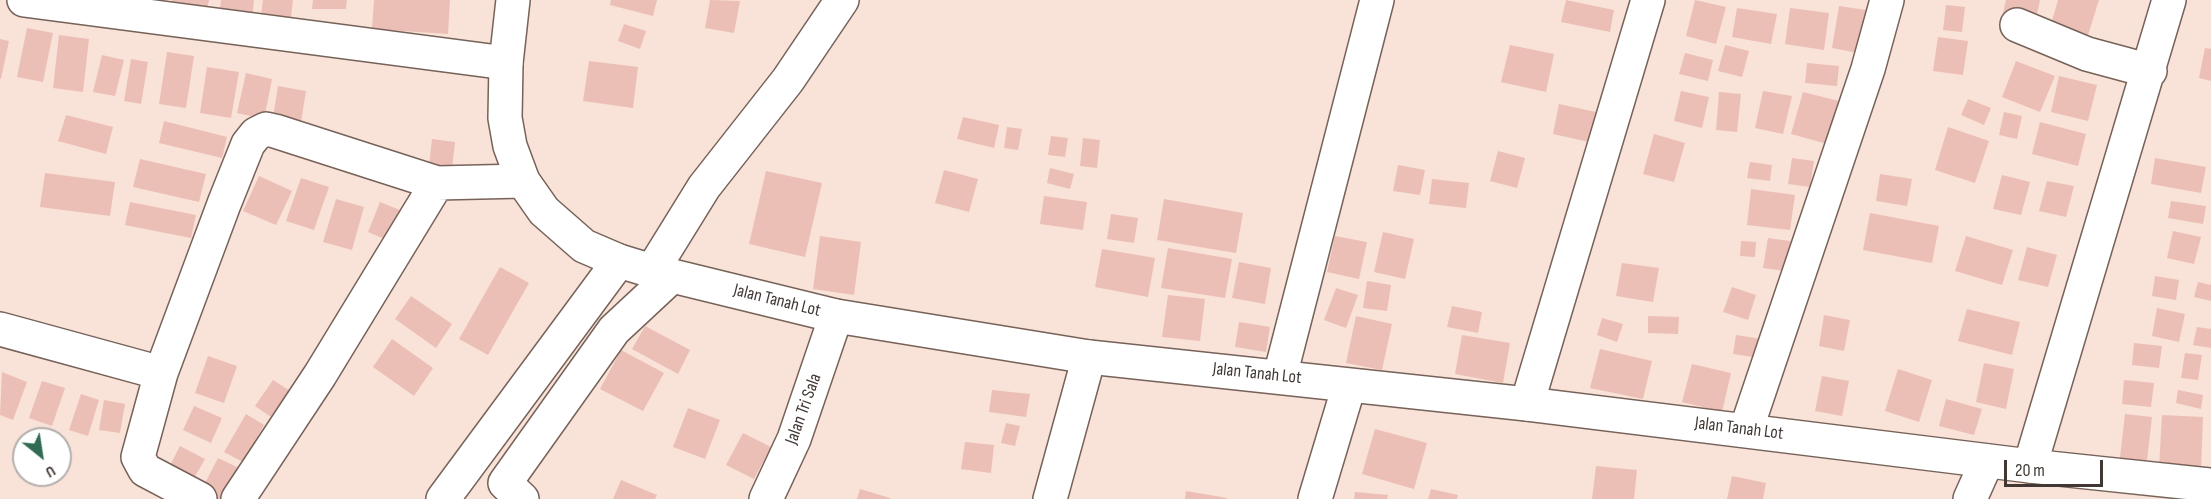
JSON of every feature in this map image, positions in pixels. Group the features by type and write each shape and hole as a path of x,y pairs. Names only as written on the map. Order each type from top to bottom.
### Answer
{"street":[{"path":"24,0 506,63"},
{"name":"Jalan Tanah Lot","path":"513,0 506,63 505,118 510,146 524,181 544,211 584,246 620,261 662,273 836,316 1089,357 1527,404 1987,461 2211,485"},
{"path":"522,499 504,483 614,330 662,273 704,187 788,80 842,0"},
{"path":"1280,376 1377,0"},
{"path":"1527,404 1648,0"},
{"path":"1746,430 1868,69 1887,0"},
{"path":"2030,466 2082,287 2150,71 2169,0"},
{"path":"2017,25 2087,54 2150,71"},
{"path":"200,499 145,470 140,463 139,449 161,373 245,151 256,134 266,129 274,131 438,183 524,181"},
{"path":"237,499 320,375 438,183"},
{"path":"443,499 620,261"},
{"name":"Jalan Tri Sala","path":"766,499 794,439 836,316"},
{"path":"0,329 161,373"},
{"path":"1050,499 1089,357"},
{"path":"1315,499 1348,386"},
{"path":"1970,499 1987,461"}],"building":[{"path":"172,0 209,0 206,15 170,9"},
{"path":"221,0 254,0 252,21 219,18"},
{"path":"263,0 293,0 290,27 260,23"},
{"path":"313,0 347,0 346,9 312,9"},
{"path":"374,0 450,0 448,34 372,29"},
{"path":"611,0 657,0 653,16 610,5"},
{"path":"710,0 740,1 734,33 705,28"},
{"path":"1566,0 1614,10 1610,32 1561,22"},
{"path":"1695,0 1726,7 1716,44 1686,36"},
{"path":"2006,0 2040,0 2035,24 2002,17"},
{"path":"2058,0 2099,0 2088,35 2051,24"},
{"path":"1946,5 1965,7 1962,32 1943,30"},
{"path":"1839,6 1866,10 1858,53 1832,48"},
{"path":"1737,8 1777,14 1771,44 1732,37"},
{"path":"1790,8 1829,13 1824,50 1785,44"},
{"path":"624,24 646,31 640,49 618,41"},
{"path":"27,28 53,33 43,82 17,77"},
{"path":"59,35 89,39 83,92 53,88"},
{"path":"1938,37 1968,41 1963,75 1933,71"},
{"path":"0,39 9,41 1,79 0,79"},
{"path":"1510,45 1554,54 1546,92 1501,82"},
{"path":"1725,45 1749,51 1742,77 1718,71"},
{"path":"2205,48 2211,49 2211,81 2199,78"},
{"path":"167,52 194,56 186,108 159,104"},
{"path":"1685,53 1713,60 1708,81 1679,74"},
{"path":"102,55 124,60 115,96 93,92"},
{"path":"131,59 148,62 141,104 124,101"},
{"path":"589,61 638,67 633,108 583,101"},
{"path":"2016,61 2055,76 2040,112 2002,97"},
{"path":"1807,63 1839,66 1837,86 1805,83"},
{"path":"207,67 239,72 231,118 200,113"},
{"path":"246,73 272,79 264,119 237,113"},
{"path":"2059,76 2097,85 2088,121 2051,112"},
{"path":"278,86 306,91 300,128 272,124"},
{"path":"1681,91 1709,97 1702,128 1674,121"},
{"path":"1763,91 1792,96 1783,134 1755,128"},
{"path":"1719,92 1741,94 1737,132 1716,130"},
{"path":"1803,92 1843,102 1831,145 1791,134"},
{"path":"1968,99 1991,108 1984,125 1961,115"},
{"path":"1559,104 1596,112 1589,142 1553,134"},
{"path":"2004,112 2022,116 2017,139 1999,135"},
{"path":"66,115 113,127 106,154 58,141"},
{"path":"963,117 999,125 994,148 957,139"},
{"path":"164,121 227,137 222,158 159,143"},
{"path":"2040,122 2086,134 2078,166 2032,154"},
{"path":"1007,127 1022,129 1018,150 1004,148"},
{"path":"1948,127 1989,141 1975,183 1935,170"},
{"path":"1654,134 1685,143 1674,182 1643,174"},
{"path":"1051,136 1068,138 1065,157 1048,155"},
{"path":"1083,138 1100,140 1097,168 1080,166"},
{"path":"432,139 455,142 452,169 429,166"},
{"path":"1498,151 1525,158 1517,188 1490,181"},
{"path":"1792,158 1814,161 1810,187 1788,184"},
{"path":"2155,158 2206,167 2201,193 2151,184"},
{"path":"140,159 206,174 199,202 133,187"},
{"path":"1750,162 1772,165 1770,181 1747,178"},
{"path":"1398,165 1425,170 1420,195 1393,191"},
{"path":"1050,168 1074,174 1070,189 1047,183"},
{"path":"944,170 978,179 969,212 935,203"},
{"path":"766,171 822,183 805,257 749,244"},
{"path":"45,173 115,182 110,216 40,207"},
{"path":"1880,174 1912,179 1907,206 1876,201"},
{"path":"2002,175 2030,182 2021,215 1993,209"},
{"path":"259,176 292,191 276,225 243,211"},
{"path":"301,178 329,187 314,230 286,221"},
{"path":"1432,179 1469,183 1466,208 1429,204"},
{"path":"2047,181 2074,186 2066,217 2039,211"},
{"path":"1751,189 1795,195 1790,230 1747,225"},
{"path":"1044,196 1087,202 1083,230 1040,224"},
{"path":"336,199 364,207 352,250 323,242"},
{"path":"1164,199 1243,213 1236,253 1157,240"},
{"path":"2171,201 2206,206 2203,224 2168,218"},
{"path":"130,202 196,215 191,238 125,225"},
{"path":"380,202 405,212 392,242 368,232"},
{"path":"1870,213 1939,226 1932,263 1863,250"},
{"path":"1111,214 1138,218 1134,243 1107,239"},
{"path":"2173,231 2201,237 2194,264 2167,258"},
{"path":"1383,232 1414,239 1405,279 1374,272"},
{"path":"820,236 861,242 854,295 813,289"},
{"path":"1335,236 1367,242 1359,279 1327,272"},
{"path":"1966,236 2013,250 2002,285 1955,271"},
{"path":"1768,238 1797,242 1793,272 1763,268"},
{"path":"1741,241 1756,242 1755,257 1740,256"},
{"path":"2027,247 2057,255 2048,287 2018,280"},
{"path":"1168,248 1232,259 1225,298 1161,288"},
{"path":"1102,249 1155,258 1148,297 1095,287"},
{"path":"1239,262 1271,268 1265,304 1232,298"},
{"path":"1622,263 1659,268 1653,302 1616,296"},
{"path":"500,267 529,283 488,355 459,339"},
{"path":"2155,276 2179,280 2176,300 2152,296"},
{"path":"1367,281 1391,285 1387,311 1363,308"},
{"path":"2198,282 2211,285 2211,301 2194,297"},
{"path":"1732,287 1756,295 1748,320 1723,312"},
{"path":"1336,288 1358,295 1346,328 1324,320"},
{"path":"1168,295 1205,299 1200,341 1162,337"},
{"path":"411,296 452,324 436,348 395,319"},
{"path":"1452,306 1482,312 1478,333 1447,327"},
{"path":"2157,308 2185,314 2179,342 2152,336"},
{"path":"1967,309 2020,322 2012,355 1958,341"},
{"path":"1824,315 1850,320 1844,351 1819,346"},
{"path":"1356,316 1392,324 1382,370 1346,363"},
{"path":"1648,316 1679,317 1678,334 1648,333"},
{"path":"1602,318 1623,324 1617,342 1597,335"},
{"path":"1239,322 1270,327 1266,352 1235,347"},
{"path":"645,326 690,350 678,374 632,349"},
{"path":"2197,327 2211,329 2211,348 2193,345"},
{"path":"1462,335 1510,343 1503,383 1455,374"},
{"path":"1736,335 1762,339 1759,358 1733,354"},
{"path":"392,339 433,368 414,396 373,367"},
{"path":"2134,343 2162,346 2159,368 2132,365"},
{"path":"1600,349 1652,361 1643,399 1590,388"},
{"path":"621,350 664,373 643,411 600,389"},
{"path":"2185,353 2202,355 2198,380 2181,378"},
{"path":"208,356 237,366 224,403 195,393"},
{"path":"1984,363 2014,369 2006,409 1976,402"},
{"path":"1692,364 1731,373 1722,412 1682,402"},
{"path":"1898,369 1932,380 1919,422 1885,411"},
{"path":"2,372 27,382 13,420 0,415"},
{"path":"1822,376 1849,381 1842,416 1815,411"},
{"path":"273,380 292,392 274,419 255,406"},
{"path":"2124,380 2154,383 2151,407 2122,404"},
{"path":"42,381 65,388 52,426 29,418"},
{"path":"992,390 1030,394 1026,417 989,412"},
{"path":"2178,390 2203,395 2201,409 2176,403"},
{"path":"81,394 99,400 88,436 72,431 70,427"},
{"path":"1946,399 1982,409 1974,435 1939,426"},
{"path":"104,400 125,404 120,433 99,430"},
{"path":"194,406 222,418 211,443 183,430"},
{"path":"688,408 720,420 705,459 673,447"},
{"path":"246,414 264,425 243,462 224,452"},
{"path":"2125,414 2152,417 2146,469 2119,466"},
{"path":"2162,415 2203,417 2201,470 2159,468"},
{"path":"1006,423 1020,426 1015,446 1001,443"},
{"path":"1375,429 1427,443 1414,489 1362,474"},
{"path":"743,433 771,447 754,479 726,465"},
{"path":"965,442 994,445 991,473 961,469"},
{"path":"180,446 205,459 189,487 165,475"},
{"path":"218,458 241,469 226,499 212,499 200,493"},
{"path":"1596,466 1637,470 1634,499 1592,499"},
{"path":"1732,476 1766,483 1763,499 1727,499"},
{"path":"621,480 657,495 655,499 613,499"},
{"path":"860,489 890,498 890,499 857,499"},
{"path":"1431,489 1458,495 1457,499 1428,499"},
{"path":"1186,491 1227,498 1227,499 1185,499"},
{"path":"1355,492 1388,495 1387,499 1354,499"}]}
